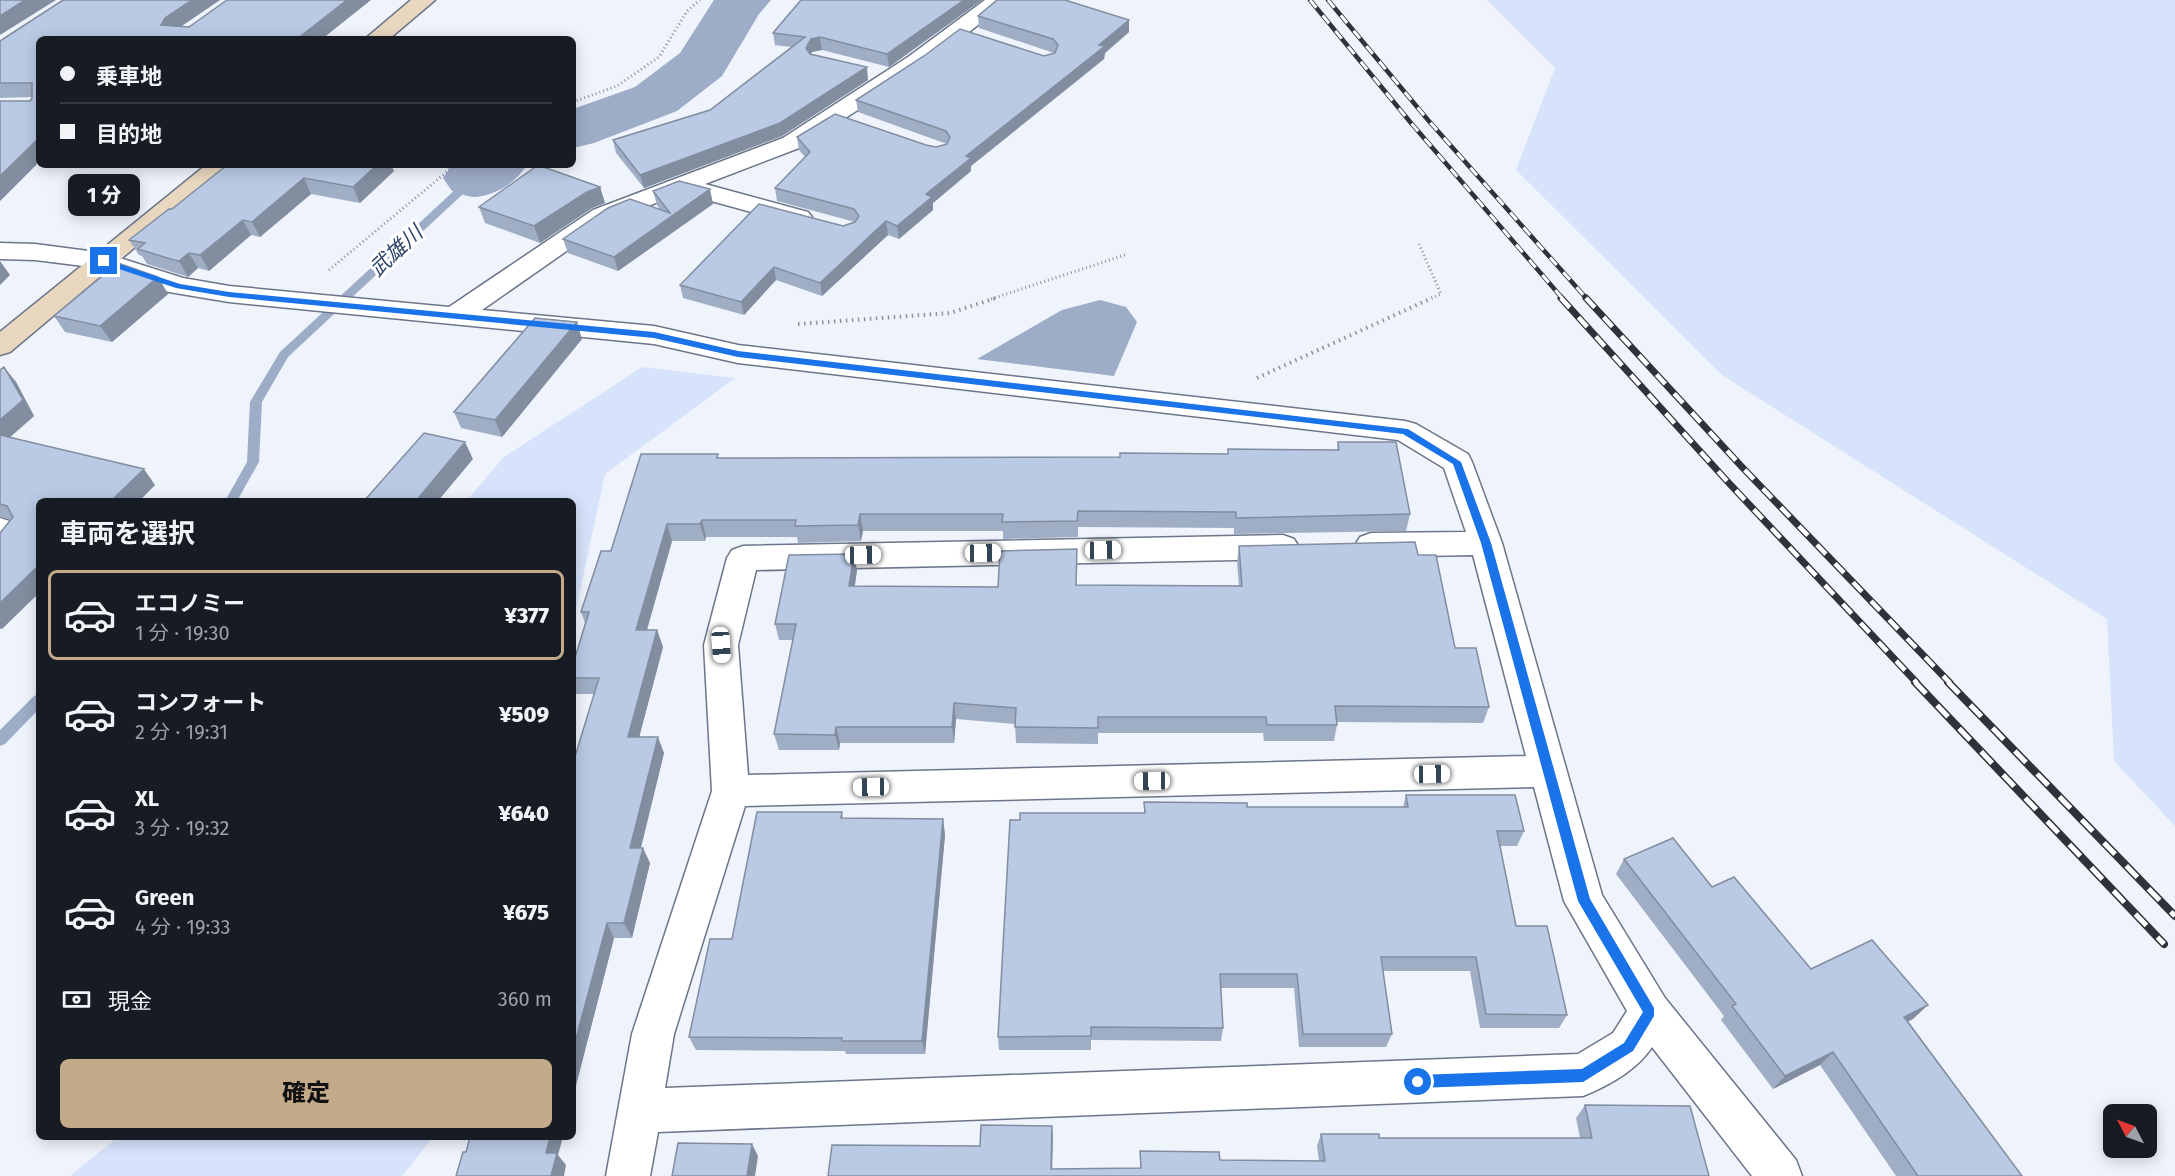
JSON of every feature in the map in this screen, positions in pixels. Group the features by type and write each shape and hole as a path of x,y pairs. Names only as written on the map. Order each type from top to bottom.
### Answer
{"street":[{"path":"380,36 423,0"},
{"path":"966,0 994,4"},
{"path":"454,316 602,215 791,143 892,77 968,35 994,4"},
{"path":"862,70 892,77"},
{"path":"835,115 865,125"},
{"path":"0,346 217,168"},
{"path":"679,185 824,223"},
{"path":"0,251 35,252 104,261 179,286 292,300 654,335 738,354 1405,431 1457,462 1486,543 1584,901 1650,1012 1780,1176"},
{"path":"0,530 8,532 0,540"},
{"path":"628,1176 653,1034 731,791 721,645 743,558 1486,543"},
{"path":"731,791 1549,771"},
{"path":"640,1111 1583,1075 1628,1047 1650,1012"}],"path":[{"path":"576,101 617,86 659,57 687,11 700,0"},
{"path":"292,300 451,168"},
{"path":"1193,406 1441,294 1419,244"},
{"path":"796,324 950,313 1125,255"}],"shaded area":[{"path":"1487,0 2175,0 2175,826 2114,761 2107,619 1722,375 1516,170 1555,68"},
{"path":"1100,300 1126,307 1137,322 1114,376 977,359 1062,310"},
{"path":"642,367 735,378 605,474 576,609 576,498 469,498 504,457"},
{"path":"114,1140 431,1140 402,1176 70,1176"}],"building":[{"path":"0,0 25,0 0,16"},
{"path":"63,0 192,0 165,18 161,25 189,27 227,0 347,0 301,36 36,36 36,141 0,176 0,101 30,101 32,83 0,83 0,41"},
{"path":"801,0 964,0 887,54 820,37 811,39 806,48 810,54 867,67 780,123 640,175 613,140 710,110 805,37 773,33"},
{"path":"997,0 1065,0 1129,20 1099,45 1105,46 966,156 971,158 926,194 932,197 897,226 886,221 820,283 774,267 741,302 680,285 759,204 843,226 855,222 859,216 854,209 775,188 810,152 797,137 835,114 926,145 936,147 947,144 950,137 946,131 856,100 924,56 960,29 1044,56 1055,53 1058,45 1053,39 978,16"},
{"path":"223,168 374,168 353,187 304,178 252,222 243,220 200,255 189,253 179,261 174,260 138,249 145,243 129,240"},
{"path":"534,168 546,168 600,187 587,192 534,226 479,207"},
{"path":"679,181 710,189 614,257 563,239 608,208 630,199 670,213 653,191"},
{"path":"118,263 158,277 100,326 54,316"},
{"path":"535,318 577,322 495,420 454,412"},
{"path":"4,367 23,400 0,420 0,370"},
{"path":"424,433 465,442 418,498 367,498"},
{"path":"0,435 144,469 114,498 36,498 36,568 0,603 0,533 13,517 7,506 0,504"},
{"path":"1338,442 1396,442 1410,514 1236,518 1236,512 1078,511 1077,521 1002,522 1003,514 860,514 858,525 795,526 796,520 702,520 700,524 667,524 636,630 657,630 628,737 658,737 630,848 643,848 624,923 607,923 576,1039 576,753 599,678 576,678 576,654 589,612 581,612 601,551 611,551 641,454 718,454 717,458 1120,457 1120,453 1228,454 1228,449 1339,450"},
{"path":"1415,542 1418,555 1436,555 1455,648 1476,648 1489,707 1335,706 1337,725 1267,725 1266,717 1098,717 1098,728 1015,727 1016,708 954,703 952,727 836,727 835,735 774,734 796,624 775,624 789,555 854,554 849,586 998,587 1000,551 1077,549 1076,585 1242,586 1239,546"},
{"path":"1406,795 1515,795 1524,831 1497,831 1516,926 1547,926 1567,1015 1486,1014 1476,957 1381,957 1392,1034 1303,1034 1297,974 1220,974 1223,1028 1091,1027 1091,1036 998,1037 1010,820 1020,820 1020,813 1145,813 1144,802 1247,803 1247,807 1408,807"},
{"path":"757,812 842,812 841,818 943,819 922,1041 689,1037 710,939 732,939"},
{"path":"1673,838 1712,887 1734,877 1811,969 1872,940 1928,1005 1904,1017 2022,1176 1918,1176 1833,1052 1785,1076 1732,1006 1736,1004 1624,859"},
{"path":"1585,1105 1690,1106 1709,1176 828,1176 832,1145 980,1146 981,1125 1052,1126 1051,1169 1141,1168 1140,1151 1219,1152 1220,1160 1325,1161 1321,1134 1379,1134 1379,1138 1592,1138"},
{"path":"469,1140 549,1140 546,1153 557,1153 551,1176 456,1176 463,1152 466,1152"},
{"path":"678,1143 752,1144 747,1176 672,1176"}],"waterway":[{"name":"武雄川","path":"576,129 656,99 702,64 738,4 744,0"},
{"name":"武雄川","path":"474,178 491,168"},
{"name":"武雄川","path":"233,498 253,462 256,402 284,355 474,178"},
{"name":"武雄川","path":"0,740 36,703"}],"railway":[{"path":"1310,0 1411,123 1563,299"},
{"path":"1328,0 1428,120 1587,299"},
{"path":"1561,298 1727,481 1917,683"},
{"path":"1586,298 1742,467 1950,683"},
{"path":"1915,682 2164,944"},
{"path":"1948,682 2175,916"}],"route":[{"path":"104,261 179,286 229,294 654,335 738,354 1405,431 1457,462 1486,543 1584,901 1650,1012 1628,1047 1583,1075 1418,1082"}]}
